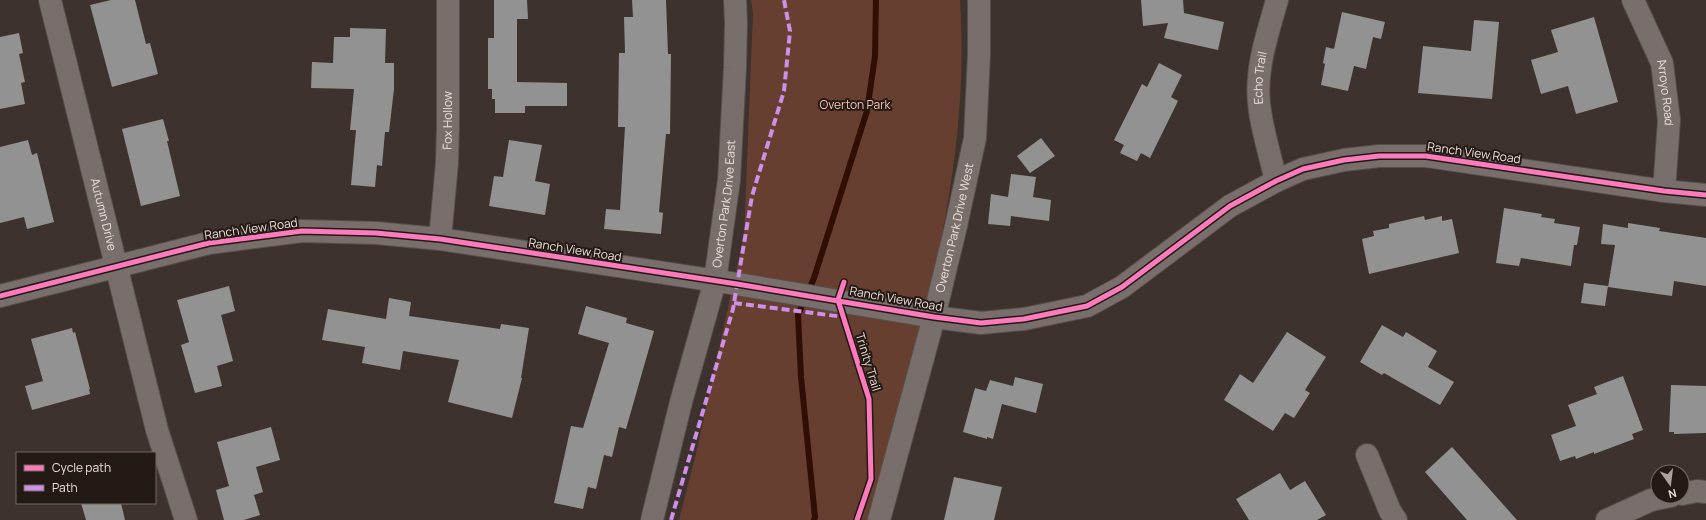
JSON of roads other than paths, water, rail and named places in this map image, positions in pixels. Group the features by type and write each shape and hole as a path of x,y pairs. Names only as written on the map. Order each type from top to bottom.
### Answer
{"street":[{"name":"Autumn Drive","path":"50,0 157,430 186,520"},
{"name":"Fox Hollow","path":"440,240 448,133 448,0"},
{"name":"Overton Park Drive East","path":"652,520 681,402 715,281 723,232 730,166 736,30 734,0"},
{"name":"Overton Park Drive West","path":"880,520 934,317 975,138 980,54 979,0"},
{"name":"Echo Trail","path":"1276,181 1260,109 1258,79 1265,44 1277,0"},
{"name":"Arroyo Road","path":"1633,0 1662,63 1668,120 1664,191"},
{"name":"Ranch View Road","path":"0,296 209,244 302,231 376,233 440,240 834,299 934,317 981,322 1024,319 1087,306 1122,287 1230,206 1276,181 1303,169 1344,160 1379,156 1426,156 1664,191 1706,195"},
{"path":"1367,455 1390,511 1396,520"},
{"path":"1690,492 1697,491 1706,492"},
{"path":"1607,520 1650,500"}],"waterway":[{"path":"814,520 815,517 801,377 798,315 814,278 867,111 875,56 876,0"}],"park label":[{"name":"Overton Park","path":"855,105"}]}
